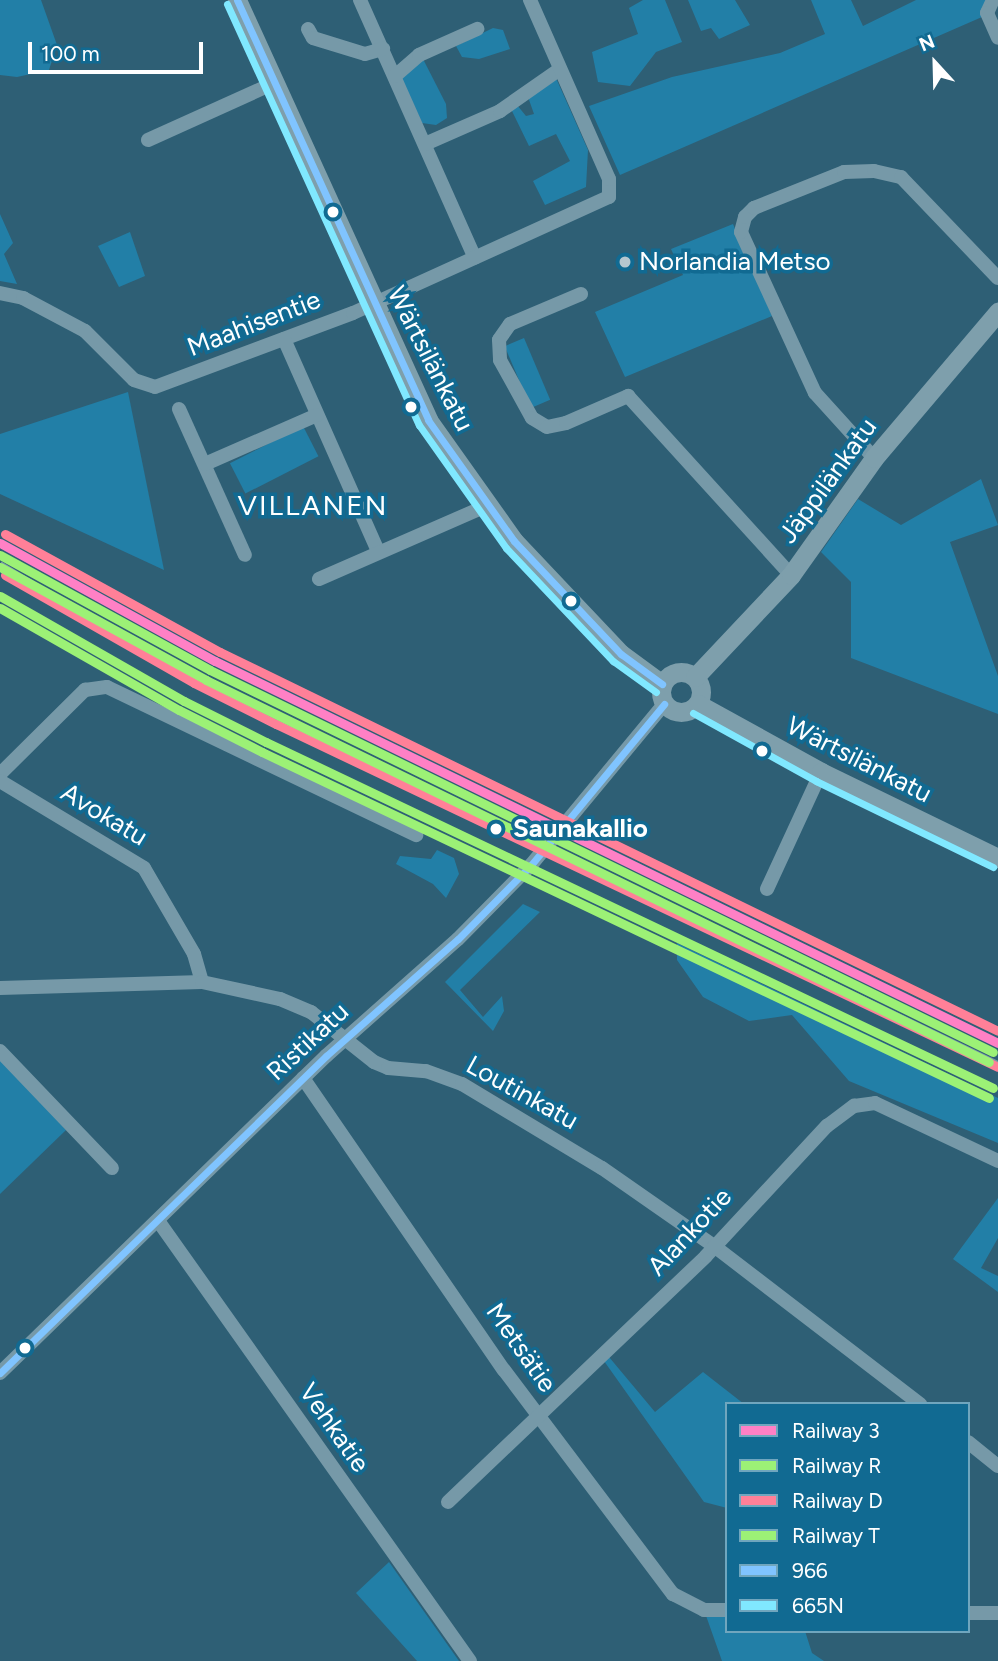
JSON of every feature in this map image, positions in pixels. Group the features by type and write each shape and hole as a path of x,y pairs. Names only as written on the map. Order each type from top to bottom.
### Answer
{"street":[{"name":"Wärtsilänkatu","path":"237,0 372,304 428,420 486,506 621,654 663,694"},
{"path":"360,0 475,258"},
{"path":"425,144 500,111 560,69 530,0"},
{"path":"993,0 987,13 998,38"},
{"path":"308,29 313,38 365,54 383,49"},
{"path":"395,76 419,55 477,29"},
{"name":"Maahisentie","path":"0,293 23,298 85,331 134,380 155,387 372,304 609,197 611,185 560,69"},
{"path":"148,140 274,83"},
{"path":"874,458 815,393 741,232 744,217 754,208 845,172 874,171 901,177 998,278"},
{"path":"581,294 510,324 499,340 500,360 524,407 547,426 566,423 628,396 792,575"},
{"name":"Jäppilänkatu","path":"695,677 792,575 874,458 998,312"},
{"path":"284,339 378,551"},
{"path":"179,409 245,555"},
{"path":"205,464 317,415"},
{"path":"319,579 486,506"},
{"path":"677,672 695,677 702,693 698,704 678,712 663,694 677,672"},
{"path":"0,774 85,690 107,687 415,835"},
{"name":"Ristikatu","path":"0,1373 159,1222 303,1078 458,939 531,865 637,735 663,694"},
{"name":"Wärtsilänkatu","path":"698,704 821,772 998,859"},
{"path":"767,889 821,772"},
{"name":"Avokatu","path":"0,781 144,868 194,954 202,982"},
{"name":"Loutinkatu","path":"0,989 202,982 279,999 311,1012 388,1069 426,1071 473,1089 602,1168 714,1246 917,1402"},
{"path":"0,1051 112,1168"},
{"name":"Metsätie","path":"303,1078 540,1416 673,1594 704,1610 725,1610"},
{"name":"Alankotie","path":"448,1502 714,1246 827,1126 854,1106 874,1103 998,1161"},
{"name":"Vehkatie","path":"159,1222 470,1661"},
{"path":"970,1444 998,1466"},
{"path":"970,1613 998,1613"}],"shaded area":[{"path":"0,0 41,0 57,45 49,70 17,77 0,75"},
{"path":"643,0 665,0 682,42 656,52 630,86 598,82 592,52 638,34 629,8"},
{"path":"688,0 735,0 750,25 719,39 711,28 701,31"},
{"path":"811,0 851,0 863,26 916,0 989,0 982,17 620,175 589,106 672,77 780,53 825,34"},
{"path":"493,28 503,30 510,49 479,59 462,57 456,46"},
{"path":"423,59 446,104 447,118 436,125 422,123 402,79 405,71"},
{"path":"556,78 588,150 586,187 545,205 533,181 570,161 556,134 529,146 511,109 517,105 526,116 534,114 528,97"},
{"path":"0,214 13,243 4,254 17,284 0,281"},
{"path":"733,224 772,316 625,377 595,312 683,275 671,249"},
{"path":"130,232 145,276 119,287 98,246"},
{"path":"524,338 550,400 531,408 505,346"},
{"path":"128,392 164,570 0,494 0,434"},
{"path":"303,426 318,456 245,494 230,463"},
{"path":"981,479 998,525 950,542 998,676 998,714 851,658 851,582 821,552 858,499 901,525"},
{"path":"437,850 454,858 459,874 446,898 433,884 396,864 400,856 431,859"},
{"path":"523,904 540,912 460,990 483,1017 502,996 504,1011 493,1031 445,982"},
{"path":"677,943 998,1098 998,1143 849,1081 792,1015 749,1021 703,997 677,960"},
{"path":"0,1056 66,1130 0,1194"},
{"path":"998,1198 998,1238 981,1268 998,1276 998,1292 953,1259"},
{"path":"609,1357 655,1412 703,1372 741,1402 725,1402 725,1507 704,1502 604,1361"},
{"path":"389,1562 459,1661 417,1661 356,1593"},
{"path":"704,1610 725,1610 725,1633 806,1633 812,1653 824,1661 722,1661"}],"railway":[{"path":"0,564 99,624 279,718 998,1064"}],"rail line":[{"name":"D","path":"5,534 220,652 998,1031"},
{"name":"3","path":"0,543 215,661 998,1043"},
{"name":"R","path":"0,555 210,670 993,1052"},
{"name":"T","path":"0,567 206,680 989,1062"},
{"name":"D","path":"5,575 194,683 276,724 998,1067"},
{"name":"R","path":"0,596 184,701 266,742 993,1088"},
{"name":"T","path":"0,608 179,710 262,752 989,1098"}],"transit line":[{"name":"966","path":"237,0 428,420 514,541 621,654 662,684"},
{"name":"665N","path":"227,4 419,425 506,548 613,661 656,692"},
{"name":"966","path":"0,1373 326,1056 458,939 531,865 664,704"},
{"name":"665N","path":"693,713 816,781 993,867"}],"place":[{"name":"Norlandia Metso","path":"625,262"},
{"name":"Saunakallio","path":"496,829"}],"district":[{"name":"VILLANEN","path":"313,505"}]}
